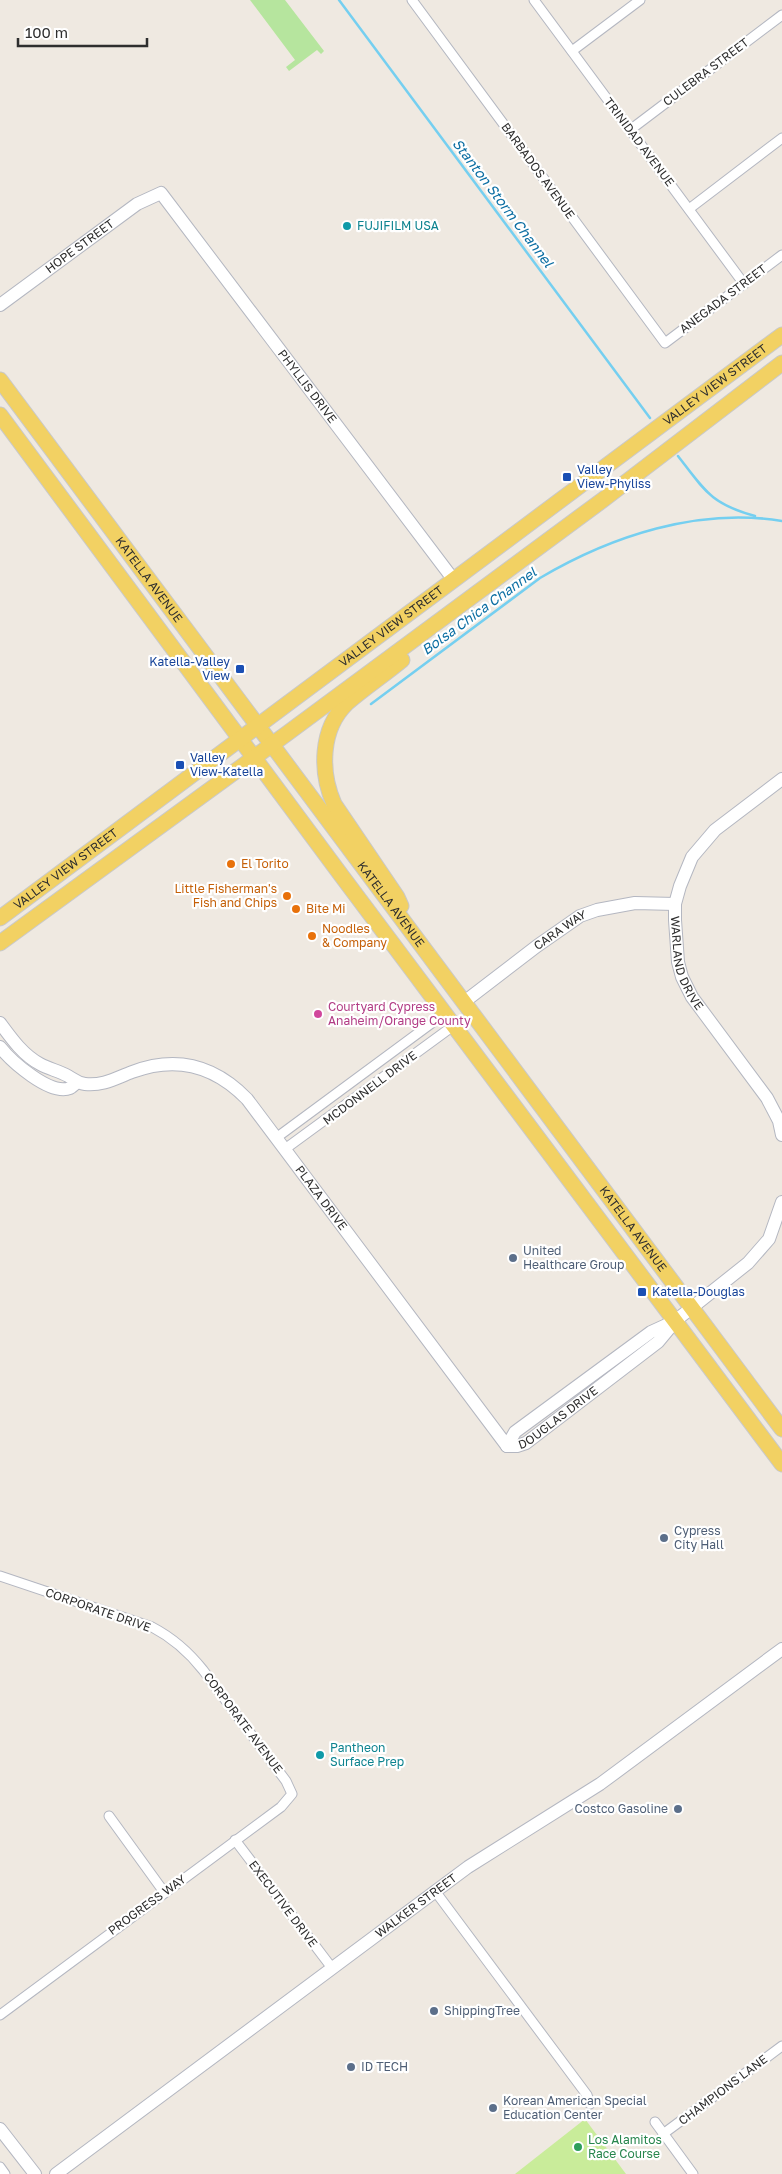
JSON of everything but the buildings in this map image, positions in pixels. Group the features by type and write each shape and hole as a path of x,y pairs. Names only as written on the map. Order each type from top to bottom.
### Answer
{"main road":[{"name":"VALLEY VIEW STREET","path":"0,918 782,335"},
{"name":"VALLEY VIEW STREET","path":"0,943 460,606 604,499 782,362"},
{"name":"KATELLA AVENUE","path":"0,380 782,1429"},
{"name":"KATELLA AVENUE","path":"0,415 449,1020 782,1464"},
{"path":"410,930 397,897 334,804 326,780 325,752 332,724 347,704 450,622 460,606"},
{"path":"427,990 456,1003 464,1002"},
{"path":"449,1020 454,1011 464,1017 477,1020"}],"street":[{"name":"BARBADOS AVENUE","path":"412,0 665,343"},
{"name":"TRINIDAD AVENUE","path":"534,0 744,284"},
{"path":"572,51 640,0"},
{"name":"CULEBRA STREET","path":"630,130 782,15"},
{"path":"689,209 782,138"},
{"name":"HOPE STREET","path":"0,305 138,204 161,193"},
{"name":"PHYLLIS DRIVE","path":"161,193 453,580"},
{"name":"ANEGADA STREET","path":"665,343 782,256"},
{"name":"WARLAND DRIVE","path":"782,780 715,830 704,842 692,857 675,904 678,962 682,977 692,997 767,1098 779,1121 782,1135"},
{"name":"CARA WAY","path":"464,1002 536,946 580,916 597,910 635,903 675,904"},
{"name":"MCDONNELL DRIVE","path":"276,1138 449,1020"},
{"name":"MCDONNELL DRIVE","path":"285,1150 449,1020"},
{"path":"0,1023 15,1043 31,1059 69,1076 76,1083"},
{"name":"PLAZA DRIVE","path":"0,1047 21,1070 58,1088 70,1088 76,1083 87,1085 106,1083 133,1072 161,1064 183,1064 203,1070 220,1076 235,1087 248,1099 507,1446"},
{"path":"692,1309 748,1263 769,1239 782,1202"},
{"name":"DOUGLAS DRIVE","path":"507,1446 515,1432 652,1332 675,1322 692,1309"},
{"name":"CORPORATE DRIVE","path":"0,1576 152,1627 171,1638 191,1654"},
{"name":"WALKER STREET","path":"56,2174 468,1867 600,1784 782,1649"},
{"name":"CORPORATE AVENUE","path":"191,1654 286,1781 292,1794"},
{"name":"PROGRESS WAY","path":"0,2015 281,1807 292,1794"},
{"path":"109,1816 164,1892"},
{"name":"EXECUTIVE DRIVE","path":"235,1840 332,1968"},
{"path":"436,1891 587,2095 590,2104"},
{"name":"CHAMPIONS LANE","path":"663,2134 782,2046"},
{"path":"654,2122 693,2174"},
{"path":"0,2129 36,2174"},
{"path":"0,2167 5,2174"}],"green space":[{"path":"250,0 285,0 324,51 321,54 317,50 289,71 286,67 295,60"},
{"name":"Los Alamitos Race Course","path":"585,2119 626,2174 515,2174"}],"waterway":[{"name":"Stanton Storm Channel","path":"339,0 650,418"},
{"name":"Stanton Storm Channel","path":"678,456 710,495 728,506 755,516"},
{"name":"Bolsa Chica Channel","path":"371,704 540,578 596,549 656,529 688,522 719,518 751,518 782,521"}],"place":[{"name":"FUJIFILM USA","path":"347,226"},
{"name":"Valley View-Phyliss","path":"567,477"},
{"name":"Katella-Valley View","path":"240,669"},
{"name":"Valley View-Katella","path":"180,765"},
{"name":"El Torito","path":"231,864"},
{"name":"Little Fisherman's Fish and Chips","path":"287,896"},
{"name":"Bite Mi","path":"296,909"},
{"name":"Noodles & Company","path":"312,936"},
{"name":"Courtyard Cypress Anaheim/Orange County","path":"318,1014"},
{"name":"United Healthcare Group","path":"513,1258"},
{"name":"Katella-Douglas","path":"642,1292"},
{"name":"Cypress City Hall","path":"664,1538"},
{"name":"Pantheon Surface Prep","path":"320,1755"},
{"name":"Costco Gasoline","path":"678,1809"},
{"name":"ShippingTree","path":"434,2011"},
{"name":"ID TECH","path":"351,2067"},
{"name":"Korean American Special Education Center","path":"493,2108"},
{"name":"Los Alamitos Race Course","path":"578,2147"}]}
